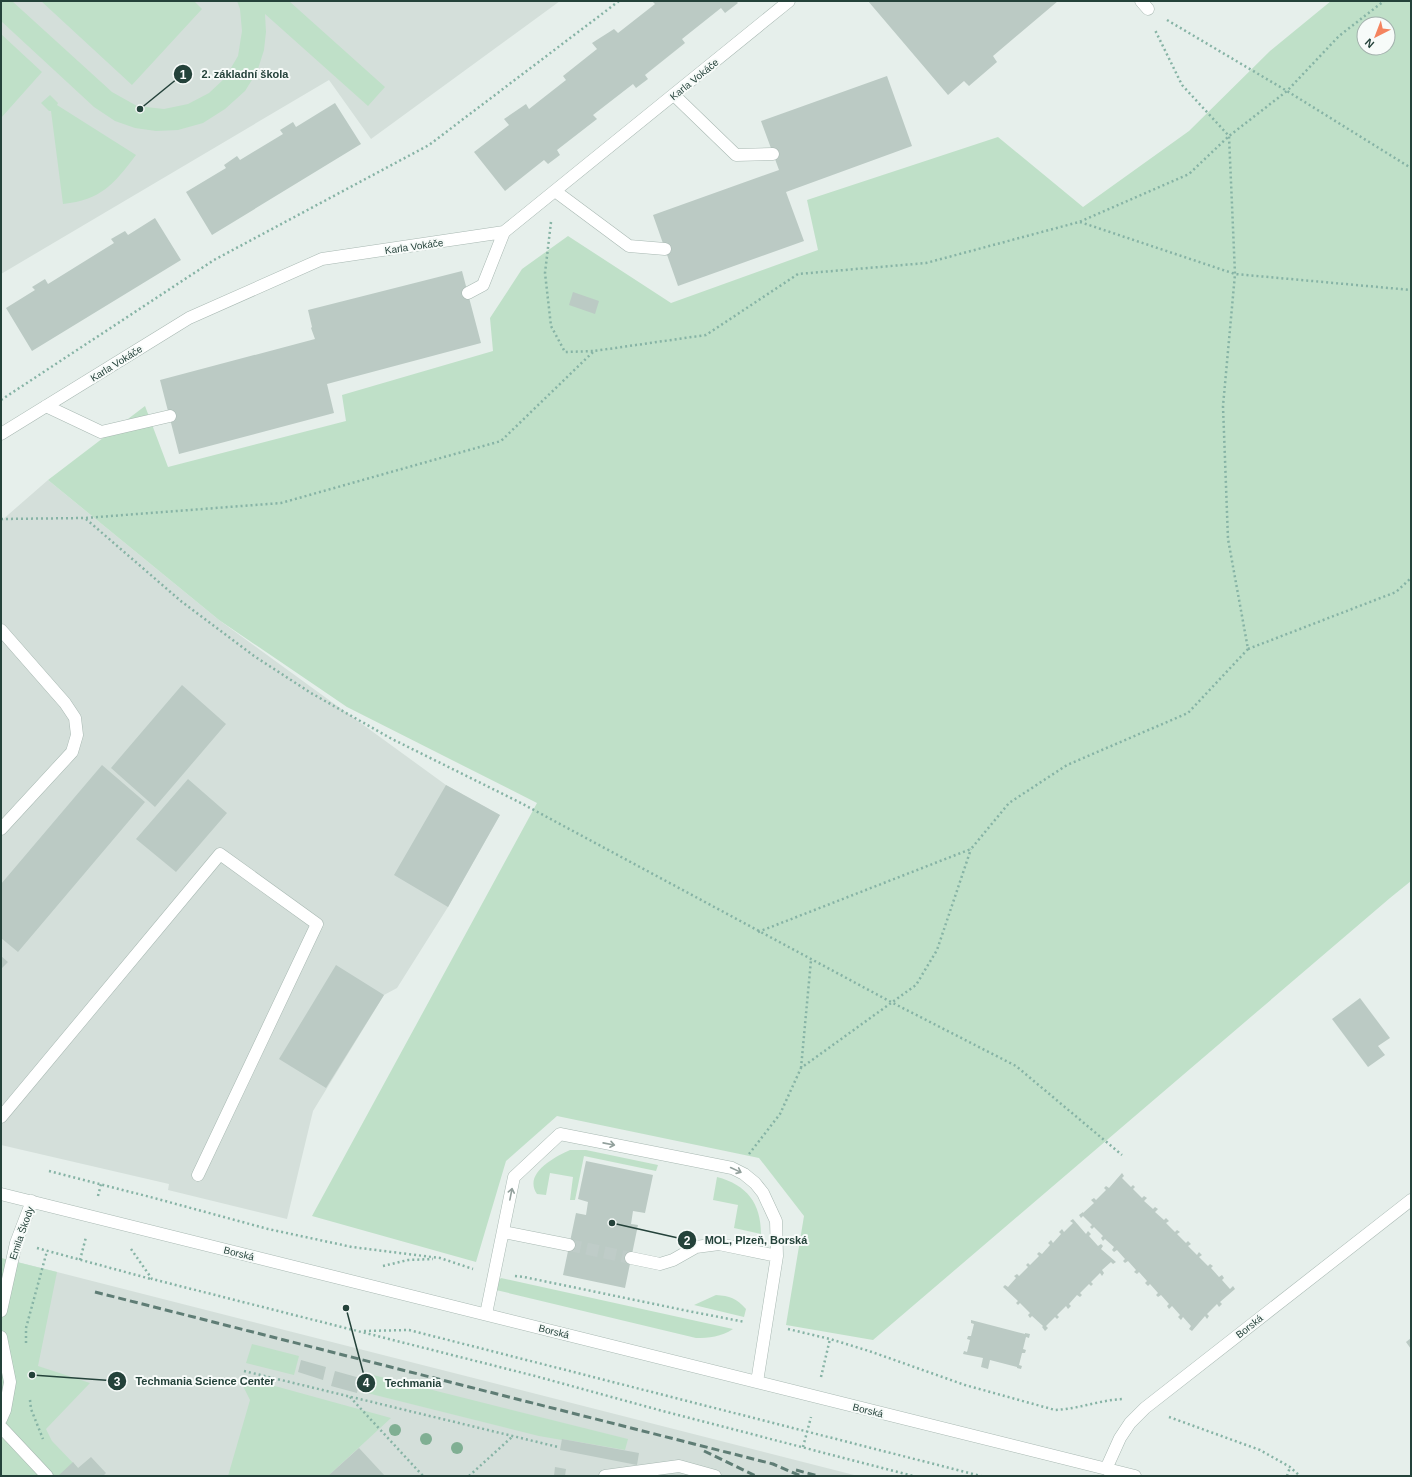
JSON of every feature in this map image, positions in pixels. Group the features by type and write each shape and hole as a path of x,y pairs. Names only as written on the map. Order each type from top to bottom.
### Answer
{"street":[{"name":"Karla Vokáče","path":"1,434 189,318 322,259 504,232 790,1"},
{"path":"674,95 736,155 773,154"},
{"path":"555,191 629,246 665,249"},
{"path":"468,293 483,285 504,232"},
{"path":"46,406 101,432 170,416"},
{"path":"1,630 65,703 75,718 77,734 72,752 1,829"},
{"path":"1,1117 220,854 317,924 198,1175"},
{"path":"486,1314 514,1177 560,1134 720,1165 737,1170 755,1182 763,1193 776,1221 777,1256 757,1382"},
{"name":"Borská","path":"1,1194 1135,1476"},
{"name":"Borská","path":"1106,1469 1120,1438 1130,1423 1145,1408 1411,1200"},
{"name":"Emila Škody","path":"1,1311 16,1243 32,1202"},
{"path":"503,1232 569,1245"},
{"path":"631,1258 660,1264 674,1260 696,1247 719,1244 777,1256"},
{"path":"1,1337 10,1382 5,1410 1,1418"},
{"path":"1,1427 47,1476"},
{"path":"605,1476 680,1466 715,1476"}],"path":[{"path":"1,400 214,260 429,145 619,1"},
{"path":"555,191 545,273 551,326 566,352 594,351 706,335 798,274 926,263 1079,222 1189,174 1229,136 1287,91 1339,36 1384,1"},
{"path":"1145,5 1411,168"},
{"path":"1145,5 1154,28 1182,85 1229,136 1235,274 1223,406 1228,539 1248,649"},
{"path":"1079,222 1235,274 1411,290"},
{"path":"1,519 85,518 281,503 501,441 594,351"},
{"path":"85,518 182,602 254,656 311,693 392,738 519,802 758,932 1016,1066 1122,1155"},
{"path":"801,1068 916,985 937,950 971,849 1009,803 1067,765 1188,713 1248,649 1396,592 1411,578"},
{"path":"758,932 971,849"},
{"path":"737,1170 780,1114 801,1068 811,960"},
{"path":"49,1171 154,1198 268,1230 352,1247 440,1258 494,1275 524,1277 738,1321 766,1323 830,1339 965,1385 1055,1410 1069,1409 1111,1400 1124,1400 1260,1450 1290,1467 1300,1476"},
{"path":"113,1222 152,1279"},
{"path":"16,1243 528,1374 659,1410 913,1476"},
{"path":"26,1348 26,1328 47,1250"},
{"path":"380,1266 408,1260 440,1258"},
{"path":"360,1331 409,1330 981,1476"},
{"path":"244,1371 558,1447"},
{"path":"29,1395 31,1409 45,1445"},
{"path":"350,1396 423,1476"},
{"path":"469,1476 513,1436"},
{"path":"1287,1476 1290,1467"}],"shaded area":[{"path":"1,1 560,1 371,139 329,80 1,274"},
{"path":"48,480 219,620 446,785 500,815 448,907 397,988 384,995 313,1111 287,1219 168,1190 169,1184 1,1145 1,521"},
{"path":"1,1258 57,1272 858,1476 1,1476"}],"green space":[{"path":"1,1 12,1 112,92 137,106 164,109 188,104 209,93 225,78 238,56 242,31 240,9 237,1 289,1 385,87 368,106 265,14 266,32 264,50 257,72 245,91 225,109 203,123 178,130 156,131 135,128 115,121 94,107 1,21"},
{"path":"41,1 194,1 202,9 132,85"},
{"path":"1331,1 1411,1 1411,881 873,1340 786,1325 804,1216 759,1158 557,1116 506,1161 476,1262 312,1216 537,803 347,707 219,620 48,480 145,406 168,467 346,421 342,395 493,351 490,318 522,269 568,236 671,303 818,250 807,200 998,137 1083,207 1189,131 1270,51"},
{"path":"1,34 42,72 1,118"},
{"path":"50,95 58,103 57,105 136,155 121,174 106,189 87,199 63,204 51,111 49,111 41,103"},
{"path":"570,1150 586,1150 658,1165 656,1171 584,1156 575,1200 570,1200 573,1177 550,1173 546,1195 537,1194 534,1187 534,1180 537,1173 542,1167 556,1157"},
{"path":"717,1177 728,1180 737,1185 750,1197 755,1204 758,1213 761,1234 734,1228 738,1205 713,1200"},
{"path":"1,1258 57,1272 38,1366 90,1383 46,1429 52,1441 78,1468 79,1476 1,1476"},
{"path":"501,1278 733,1329 724,1334 706,1338 696,1338 496,1290 495,1284"},
{"path":"716,1295 729,1297 739,1302 746,1309 744,1317 694,1305"},
{"path":"252,1344 299,1356 294,1375 246,1363"},
{"path":"365,1373 628,1439 625,1450 539,1436 359,1391"},
{"path":"242,1377 391,1418 328,1476 228,1476 250,1400 241,1382"}],"building":[{"path":"652,1 736,1 738,3 725,13 721,8 682,39 685,43 645,75 648,79 636,88 633,84 593,115 597,119 557,150 560,155 548,164 544,160 505,191 474,152 509,125 504,119 526,104 529,109 566,80 563,76 597,49 592,43 614,29 618,33 655,4"},
{"path":"868,1 1058,1 993,56 997,62 969,86 964,81 948,95"},
{"path":"887,76 912,146 786,192 804,241 678,286 653,215 779,170 761,121"},
{"path":"335,103 361,144 212,235 186,192 226,168 224,165 237,156 240,160 283,134 280,130 293,122 296,127"},
{"path":"155,218 181,260 32,351 6,308 35,290 32,287 45,279 48,284 114,243 111,239 125,231 128,235"},
{"path":"462,271 481,343 327,384 334,413 179,454 160,380 315,339 311,328 308,310"},
{"path":"573,292 599,301 595,314 569,305"},
{"path":"182,685 226,724 155,807 111,768"},
{"path":"102,765 145,802 18,952 1,938 1,884"},
{"path":"188,779 227,813 176,872 136,839"},
{"path":"446,785 500,815 448,907 394,875"},
{"path":"1,956 8,962 1,969"},
{"path":"336,965 384,995 326,1088 279,1059"},
{"path":"1360,998 1390,1038 1378,1046 1385,1055 1368,1067 1332,1019"},
{"path":"586,1161 653,1175 645,1213 633,1211 631,1224 638,1225 625,1288 563,1275 576,1213 586,1215 588,1202 578,1199"},
{"path":"1122,1173 1124,1176 1122,1178 1131,1187 1133,1185 1135,1187 1133,1189 1142,1198 1144,1196 1147,1198 1144,1201 1153,1209 1155,1207 1158,1209 1155,1212 1164,1220 1166,1218 1169,1221 1166,1223 1175,1232 1177,1230 1180,1232 1177,1234 1186,1243 1188,1241 1191,1244 1188,1246 1197,1255 1199,1252 1202,1255 1199,1257 1208,1266 1210,1264 1213,1266 1211,1268 1219,1277 1222,1275 1224,1278 1222,1280 1230,1289 1233,1286 1235,1289 1220,1302 1222,1304 1219,1307 1217,1304 1207,1314 1209,1316 1207,1319 1205,1316 1192,1331 1189,1329 1191,1326 1183,1317 1181,1320 1178,1317 1180,1315 1172,1306 1169,1309 1167,1306 1169,1304 1161,1295 1158,1297 1156,1295 1158,1293 1150,1284 1148,1286 1145,1283 1147,1281 1139,1272 1137,1274 1134,1272 1136,1270 1128,1261 1125,1263 1123,1261 1125,1259 1117,1250 1114,1252 1112,1250 1114,1247 1105,1239 1103,1241 1101,1238 1103,1236 1094,1227 1092,1229 1090,1227 1092,1225 1083,1216 1081,1218 1079,1215 1094,1203 1091,1200 1094,1198 1096,1200 1106,1190 1104,1188 1106,1186 1109,1188"},
{"path":"1073,1219 1086,1234 1088,1231 1091,1234 1089,1236 1098,1246 1101,1244 1103,1246 1101,1249 1116,1262 1113,1264 1111,1262 1102,1270 1104,1273 1102,1276 1100,1273 1091,1282 1093,1284 1091,1286 1089,1284 1080,1293 1082,1295 1080,1297 1077,1295 1069,1304 1071,1306 1068,1309 1066,1306 1057,1315 1059,1317 1057,1319 1055,1317 1046,1326 1048,1328 1045,1331 1042,1327 1043,1326 1032,1316 1030,1318 1028,1315 1030,1313 1020,1303 1018,1305 1016,1303 1018,1301 1003,1287 1005,1285 1008,1287 1016,1278 1014,1276 1017,1274 1019,1276 1028,1267 1026,1265 1028,1263 1030,1265 1039,1256 1037,1254 1039,1252 1042,1254 1050,1245 1048,1243 1051,1240 1053,1243 1061,1234 1059,1232 1062,1229 1064,1232 1073,1223 1070,1221"},
{"path":"971,1320 1030,1334 1029,1338 1026,1337 1023,1349 1026,1350 1025,1353 1022,1353 1019,1365 1022,1366 1021,1369 990,1360 988,1369 981,1367 983,1358 963,1354 964,1351 967,1352 970,1340 967,1339 968,1336 971,1336 974,1324 971,1323"},
{"path":"1411,1338 1411,1349 1406,1342"},
{"path":"301,1360 326,1367 323,1380 298,1372"},
{"path":"335,1371 360,1378 357,1393 331,1386"},
{"path":"562,1439 639,1453 637,1465 560,1450"},
{"path":"359,1448 385,1476 328,1476"},
{"path":"91,1457 106,1473 103,1476 58,1476 73,1462 78,1468"},
{"path":"555,1467 566,1469 565,1476 554,1476"}],"tunnel":[{"path":"569,1245 631,1258"}],"railway":[{"path":"95,1292 773,1464 801,1476"},
{"path":"704,1451 756,1476"},
{"path":"796,1470 818,1476"}],"place":[{"name":"2. základní škola","path":"140,109"},
{"name":"MOL, Plzeň, Borská","path":"612,1223"},
{"name":"Techmania","path":"346,1308"},
{"name":"Techmania Science Center","path":"32,1375"}]}
